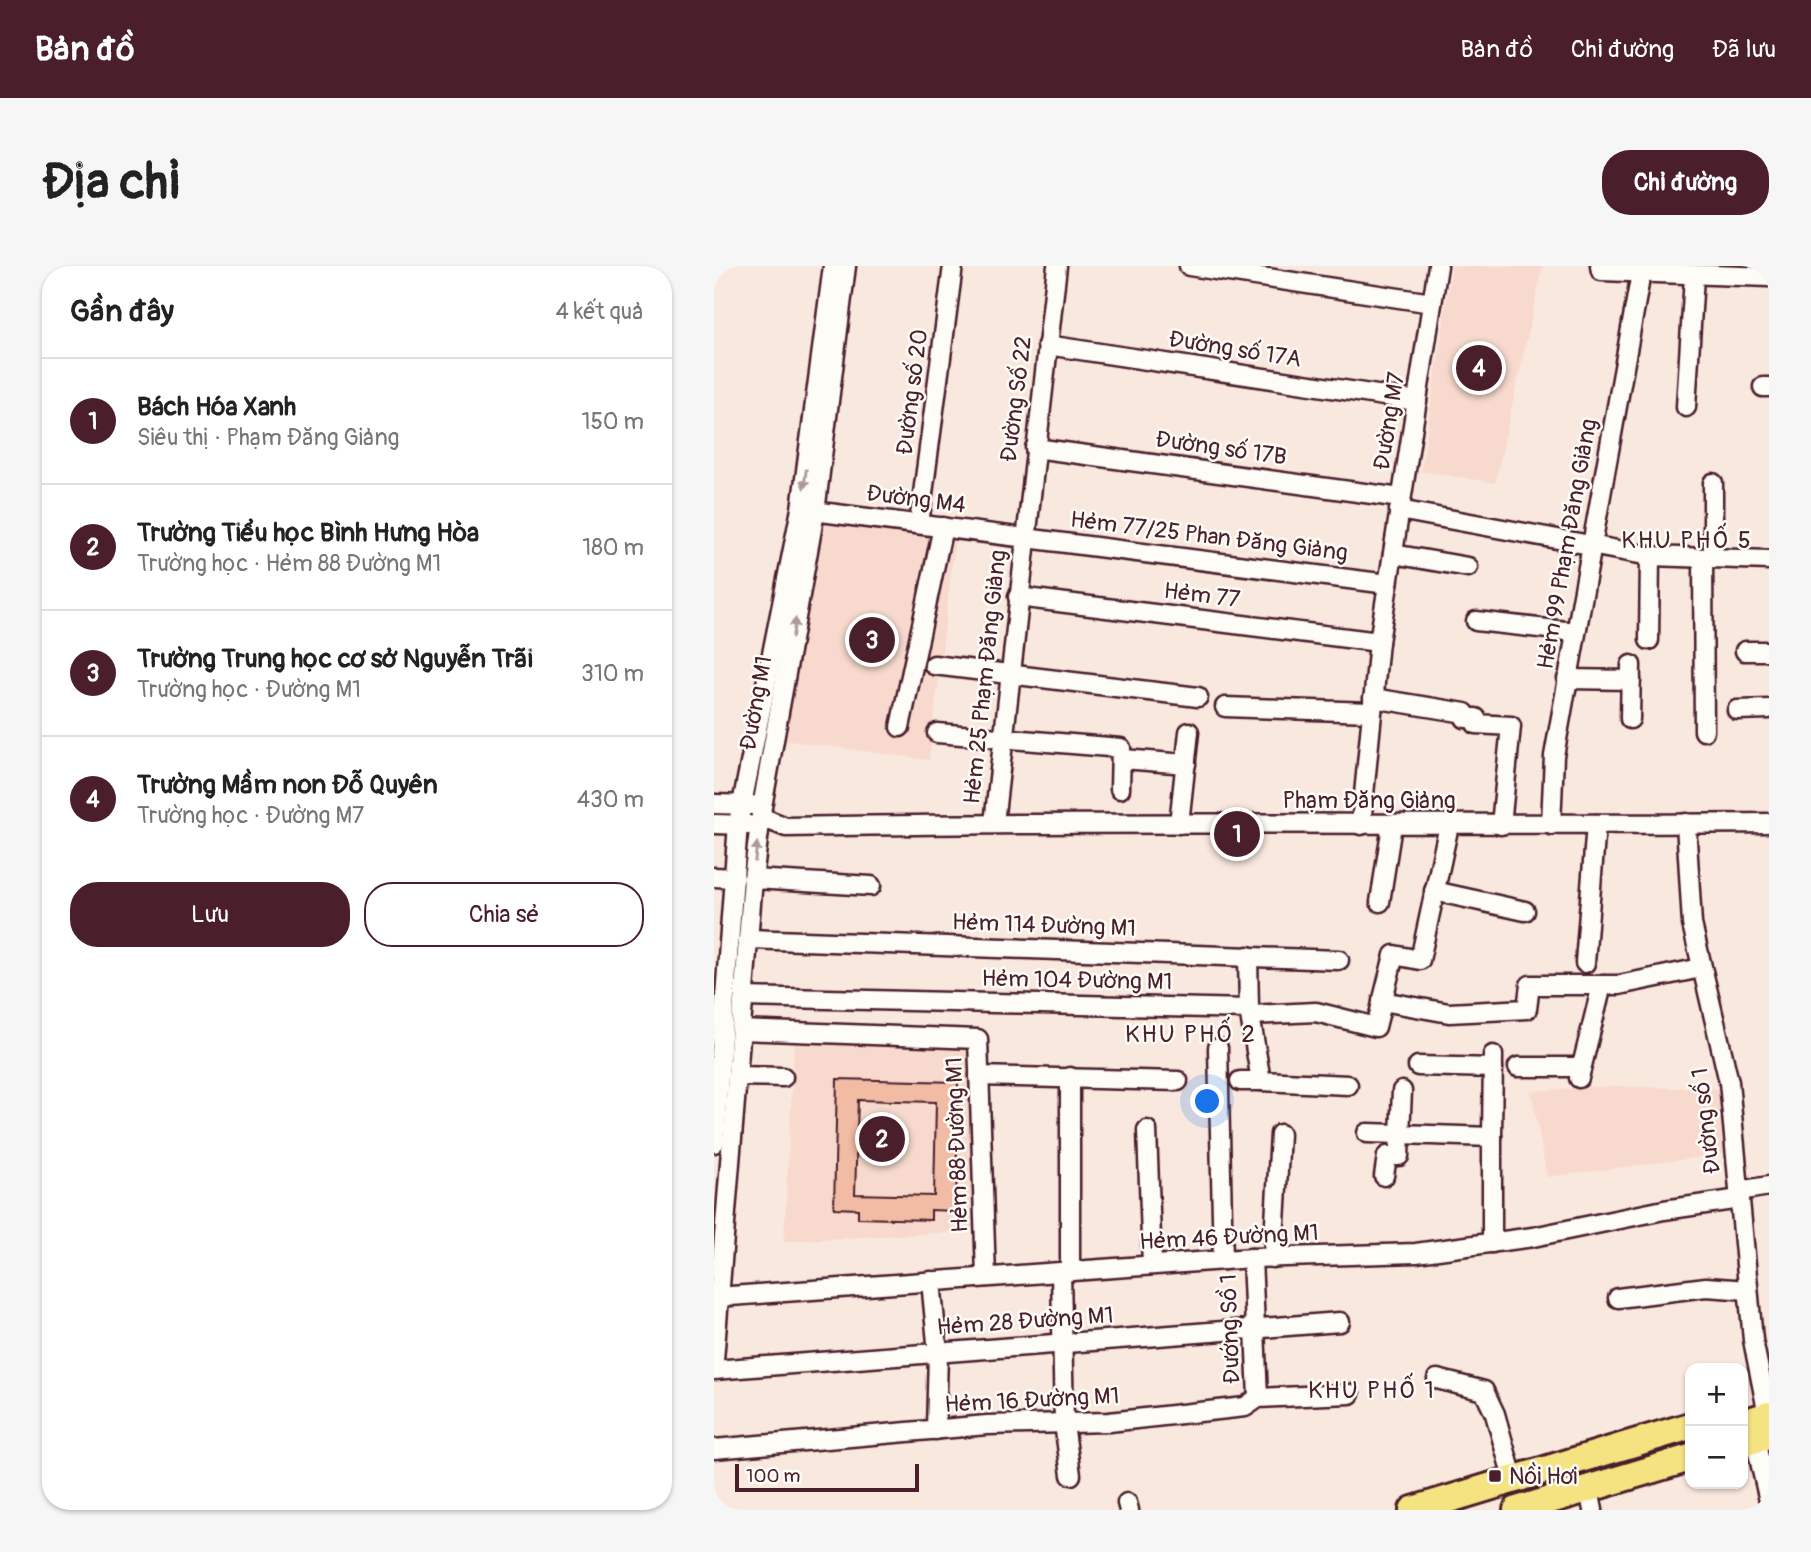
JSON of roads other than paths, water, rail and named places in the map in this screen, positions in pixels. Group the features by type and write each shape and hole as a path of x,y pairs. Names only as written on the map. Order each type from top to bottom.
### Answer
{"highway":[{"path":"1413,1510 1685,1427"},
{"path":"1453,1510 1685,1440"},
{"path":"1517,1510 1685,1460"},
{"path":"1560,1510 1592,1505 1685,1471"}],"street":[{"name":"Đường M1","path":"714,1143 722,933 735,878 741,804 808,510 833,266"},
{"name":"Đường M1","path":"714,1360 753,879 846,266"},
{"name":"Đường số 20","path":"919,524 953,266"},
{"name":"Đường Số 22","path":"1025,537 1057,266"},
{"path":"1189,266 1432,303"},
{"name":"Đường M7","path":"1361,825 1379,642 1438,266"},
{"path":"1601,269 1769,277"},
{"name":"Hẻm 99 Phạm Đăng Giảng","path":"1551,825 1554,756 1641,273"},
{"path":"1686,407 1695,275"},
{"name":"Đường số 17A","path":"1047,345 1417,401"},
{"name":"Đường số 17B","path":"1035,448 1400,504 1591,546 1650,556 1769,560"},
{"path":"1704,731 1708,558 1713,483"},
{"name":"Đường M4","path":"808,510 1025,537"},
{"path":"900,727 943,527"},
{"name":"Hẻm 77/25 Phan Đăng Giảng","path":"1025,537 1388,583"},
{"name":"Hẻm 25 Phạm Đăng Giảng","path":"994,823 1025,537"},
{"path":"1392,554 1468,567"},
{"path":"1649,640 1650,556"},
{"name":"Hẻm 77","path":"1018,597 1379,642"},
{"path":"1476,621 1575,632"},
{"path":"1745,651 1769,651"},
{"path":"934,665 1198,697"},
{"path":"1567,679 1631,673 1630,719"},
{"path":"1225,707 1372,705 1465,713 1465,718 1476,718 1476,724 1511,726 1501,825"},
{"path":"1737,710 1769,709"},
{"path":"1180,824 1189,732"},
{"path":"937,733 1121,748 1123,759 1120,789"},
{"path":"1123,759 1186,764"},
{"name":"Phạm Đăng Giảng","path":"714,804 741,804 761,817 786,827 994,823 1551,825 1769,822"},
{"name":"Phạm Đăng Giảng","path":"714,824 738,824 761,817"},
{"name":"Đường số 1","path":"1686,823 1689,901 1701,968 1727,1067 1753,1340 1757,1427 1769,1501"},
{"path":"1586,963 1596,824"},
{"path":"1380,902 1392,825"},
{"path":"1449,825 1419,960 1394,955 1382,1001 1449,1013 1527,1009 1530,985 1626,984 1701,968"},
{"path":"714,877 735,878"},
{"path":"753,879 871,886"},
{"path":"1434,891 1525,911"},
{"name":"Hẻm 114 Đường M1","path":"748,939 1339,960"},
{"path":"1248,956 1249,1012 1261,1081"},
{"path":"1518,1067 1580,1073 1602,985"},
{"name":"Hẻm 104 Đường M1","path":"744,998 1316,1012 1377,1027 1382,1001"},
{"name":"Hẻm 88 Đường M1","path":"741,1030 978,1039 986,1277"},
{"path":"1218,1048 1223,1260"},
{"path":"1418,1066 1493,1061 1492,1243"},
{"path":"737,1076 783,1077"},
{"path":"979,1076 1178,1081"},
{"path":"1070,1077 1063,1343 1064,1423 1071,1475"},
{"path":"1240,1081 1349,1085"},
{"path":"1384,1176 1387,1156 1399,1156 1402,1091"},
{"path":"1147,1130 1152,1265"},
{"path":"1367,1133 1492,1137"},
{"path":"1273,1258 1280,1134"},
{"name":"Hẻm 46 Đường M1","path":"718,1297 1252,1258 1397,1255 1492,1243 1739,1195 1769,1186"},
{"name":"Đướng Sồ 1","path":"1252,1258 1258,1398"},
{"path":"931,1281 938,1353 936,1430"},
{"path":"1618,1298 1706,1287 1748,1290"},
{"name":"Hẻm 28 Đường M1","path":"714,1370 1340,1322"},
{"path":"1437,1379 1484,1391 1495,1414 1514,1478"},
{"name":"Hẻm 16 Đường M1","path":"714,1449 987,1424 1109,1422 1245,1407 1258,1398 1350,1394"}],"place":[{"name":"Trường Mầm non Đỗ Quyên","path":"1479,368"},
{"name":"Trường Trung học cơ sở Nguyễn Trãi","path":"872,640"},
{"name":"Bách Hóa Xanh","path":"1237,834"},
{"name":"Trường Tiểu học Bình Hưng Hòa","path":"882,1139"},
{"name":"Nồi Hơi","path":"1495,1476"}],"district":[{"name":"KHU PHỐ 5","path":"1687,540"},
{"name":"KHU PHỐ 2","path":"1191,1034"},
{"name":"KHU PHỐ 1","path":"1372,1390"}]}
